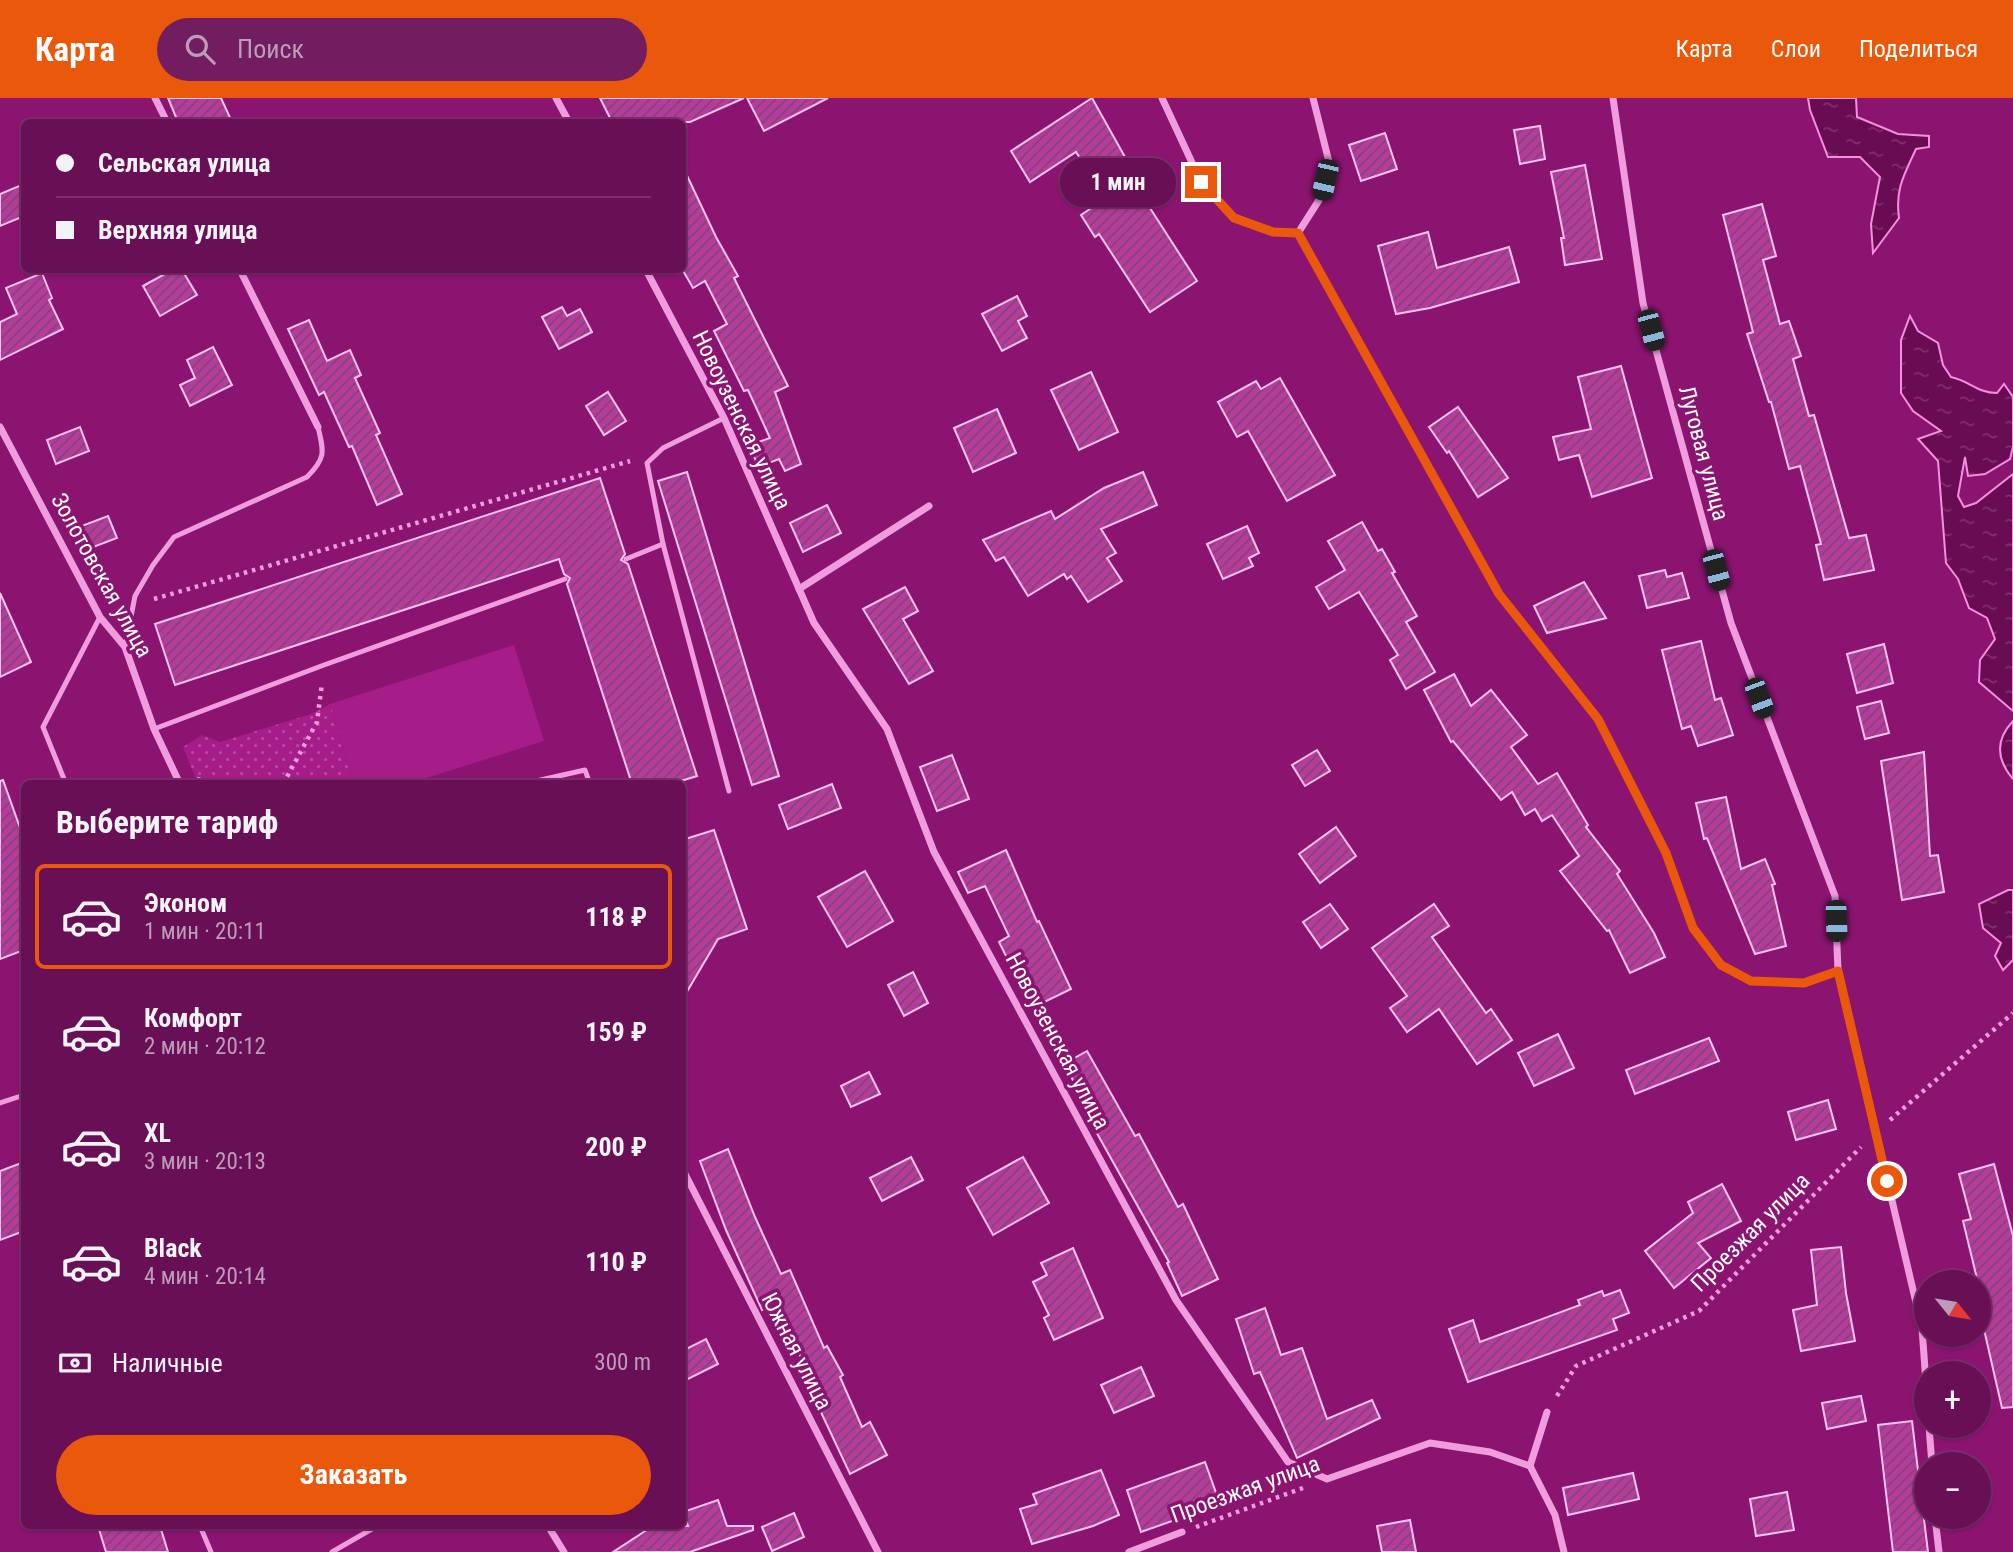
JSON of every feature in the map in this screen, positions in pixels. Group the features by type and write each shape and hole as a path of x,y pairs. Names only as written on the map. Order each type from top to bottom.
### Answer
{"street":[{"path":"155,98 166,119"},
{"path":"556,98 567,119"},
{"path":"1162,98 1201,182 1234,218 1273,232 1298,233"},
{"path":"1298,233 1321,197 1329,162 1313,98"},
{"name":"Луговая улица","path":"1613,98 1643,303 1731,623 1835,896 1838,971 1922,1328 1924,1361"},
{"path":"1298,233 1499,594 1598,719 1666,853 1693,928 1721,965 1751,981 1804,983 1838,971"},
{"path":"241,273 318,427"},
{"name":"Новоузенская улица","path":"648,273 724,418 814,622 887,729 934,852 1176,1300 1288,1462 1327,1479"},
{"name":"Золотовская улица","path":"0,427 100,617 125,647 154,729 178,780"},
{"path":"799,589 929,506"},
{"name":"Южная улица","path":"686,1176 878,1552"},
{"path":"1546,1412 1530,1466 1555,1515 1564,1552"},
{"name":"Проезжая улица","path":"1327,1479 1430,1443 1490,1452 1530,1466"},
{"path":"550,1529 564,1552"},
{"path":"1936,1529 1939,1552"},
{"name":"Проезжая улица","path":"1129,1552 1182,1532"}],"lane":[{"path":"724,418 658,453 647,463 663,544 729,792"},
{"path":"125,647 135,596 174,537 307,477 319,465 324,453 318,427"},
{"path":"626,559 663,544"},
{"path":"154,729 565,579"},
{"path":"64,780 43,727 100,617"},
{"path":"540,780 585,769 589,780"},
{"path":"1,1100 21,1096"},
{"path":"201,1529 211,1552"},
{"path":"332,1552 372,1529"}],"path":[{"path":"133,605 658,453"},
{"path":"285,780 317,722 324,665"},
{"name":"Проезжая улица","path":"1546,1412 1576,1366 1699,1311 1875,1132 2013,1013"},
{"name":"Проезжая улица","path":"1182,1532 1327,1479"}],"shaded area":[{"path":"514,645 544,741 420,780 353,780 330,704"},
{"path":"330,704 353,780 196,780 183,747 202,735 220,742 311,714"}],"water":[{"path":"1808,98 1856,98 1857,117 1898,134 1929,136 1929,147 1916,149 1904,175 1899,190 1899,218 1873,253 1871,224 1880,177 1860,157 1828,157"},
{"path":"1910,316 1918,331 1938,343 1943,365 1951,377 1979,389 1997,393 2004,384 2013,397 2013,447 2010,459 1985,474 1968,476 1965,457 1958,496 1964,507 1976,503 2013,474 2013,711 1979,682 1980,660 1995,639 1987,618 1969,608 1958,579 1946,563 1938,461 1918,439 1941,431 1913,411 1901,393 1901,340"},
{"path":"2013,721 2013,779 2003,764 2000,750 2003,735"},
{"path":"2013,890 2013,960 2003,970 1995,956 2001,943 1983,928 1979,904"}],"building":[{"path":"168,98 221,98 231,119 177,119"},
{"path":"600,98 744,98 690,122 686,122 686,119 610,119"},
{"path":"747,98 828,98 764,131"},
{"path":"1092,98 1125,157 1119,160 1197,281 1150,312 1099,234 1095,237 1081,215 1106,198 1076,152 1030,182 1011,151"},
{"path":"1540,126 1545,159 1520,164 1514,130"},
{"path":"1385,133 1397,169 1361,181 1349,145"},
{"path":"1585,165 1602,259 1565,265 1561,238 1564,238 1551,172"},
{"path":"686,173 738,276 734,278 788,386 775,392 801,464 785,471 779,459 758,467 750,445 770,438 748,390 744,391 714,331 727,324 705,281 693,288 684,273"},
{"path":"21,185 21,217 0,226 0,194"},
{"path":"1762,204 1776,256 1763,260 1780,324 1789,321 1801,356 1793,359 1809,416 1814,415 1849,538 1866,535 1874,570 1824,580 1816,545 1821,544 1800,466 1789,469 1771,402 1747,334 1753,332 1723,215"},
{"path":"1428,232 1437,268 1509,247 1519,282 1430,308 1396,314 1378,246"},
{"path":"42,273 52,298 49,300 63,329 0,360 0,322 17,314 6,288"},
{"path":"167,273 184,273 197,295 160,316 143,286"},
{"path":"1017,296 1027,316 1018,321 1027,338 1002,351 982,314"},
{"path":"562,307 567,316 580,309 592,332 559,349 542,317"},
{"path":"309,320 327,361 350,350 361,375 355,378 380,433 376,435 402,494 377,505 352,446 349,447 324,392 319,395 288,329"},
{"path":"213,347 232,385 190,406 180,385 195,378 187,360"},
{"path":"1621,366 1652,478 1592,497 1579,455 1559,460 1553,437 1591,429 1578,377"},
{"path":"1091,372 1118,432 1079,450 1051,390"},
{"path":"1280,378 1335,475 1287,501 1248,431 1237,437 1218,402 1256,381 1261,389"},
{"path":"608,392 626,421 604,435 586,406"},
{"path":"1458,407 1508,478 1478,497 1449,451 1447,453 1429,427"},
{"path":"997,409 1016,453 973,472 954,428"},
{"path":"80,427 89,451 56,464 47,440"},
{"path":"687,472 779,776 752,785 658,481"},
{"path":"1143,472 1157,505 1101,529 1116,553 1107,558 1122,581 1088,602 1071,576 1067,579 1064,574 1028,596 1004,557 996,561 983,540 1051,511 1055,519 1104,488"},
{"path":"600,478 625,554 621,560 628,564 697,776 684,780 631,780 567,584 570,578 564,574 559,559 175,685 155,624"},
{"path":"827,505 841,533 803,552 790,523"},
{"path":"108,516 117,538 88,549 79,527"},
{"path":"1362,522 1378,551 1382,549 1395,572 1392,573 1417,616 1406,622 1435,672 1406,689 1390,660 1398,655 1359,592 1329,609 1316,587 1345,570 1328,541"},
{"path":"1247,526 1259,553 1249,558 1253,566 1223,579 1207,544"},
{"path":"1665,570 1667,577 1682,573 1689,598 1647,608 1639,576"},
{"path":"1584,582 1606,618 1547,633 1534,606"},
{"path":"905,587 918,611 903,619 933,671 909,684 863,609"},
{"path":"0,593 31,662 0,677"},
{"path":"1701,641 1715,700 1721,698 1733,735 1698,746 1691,726 1682,729 1662,650"},
{"path":"1884,644 1893,683 1857,693 1847,654"},
{"path":"1454,674 1471,706 1491,690 1527,735 1511,747 1538,784 1557,773 1588,825 1586,827 1620,871 1617,874 1654,933 1665,957 1630,973 1609,930 1607,931 1560,871 1579,856 1552,815 1542,821 1535,809 1525,815 1512,792 1501,800 1453,741 1451,742 1424,690"},
{"path":"1881,701 1889,733 1865,739 1857,707"},
{"path":"1317,750 1330,771 1305,786 1292,765"},
{"path":"1924,752 1930,856 1938,855 1944,892 1902,900 1881,761"},
{"path":"952,755 969,799 937,811 920,767"},
{"path":"3,780 21,831 21,951 0,959 0,781"},
{"path":"832,784 841,808 788,829 779,805"},
{"path":"1726,797 1741,869 1765,859 1775,884 1772,885 1786,946 1755,954 1707,838 1704,839 1696,803"},
{"path":"1336,827 1356,856 1320,883 1299,854"},
{"path":"714,830 747,929 718,939 686,993 686,839"},
{"path":"1006,850 1037,922 1039,921 1071,989 1032,1008 999,942 1009,936 985,886 968,893 958,872"},
{"path":"865,871 893,921 847,947 818,897"},
{"path":"1330,904 1348,929 1321,948 1303,922"},
{"path":"1434,904 1449,926 1432,937 1486,1013 1491,1009 1512,1040 1477,1064 1439,1009 1407,1032 1390,1008 1407,996 1372,948"},
{"path":"913,972 928,1003 904,1016 888,985"},
{"path":"1558,1034 1574,1068 1534,1086 1518,1053"},
{"path":"1709,1038 1719,1061 1635,1094 1626,1070"},
{"path":"1087,1051 1135,1136 1139,1134 1178,1207 1183,1204 1218,1279 1182,1296 1167,1263 1169,1262 1080,1103 1084,1100 1064,1064"},
{"path":"869,1072 880,1094 851,1107 841,1086"},
{"path":"1828,1100 1836,1129 1796,1140 1788,1112"},
{"path":"728,1149 781,1274 790,1270 824,1348 827,1346 843,1375 840,1377 862,1427 870,1422 887,1455 850,1474 819,1408 822,1406 798,1363 802,1360 778,1303 762,1310 726,1230 700,1161"},
{"path":"911,1157 923,1180 882,1201 870,1178"},
{"path":"1023,1157 1049,1203 993,1235 967,1188"},
{"path":"21,1163 21,1232 0,1240 0,1171"},
{"path":"1994,1164 2013,1236 2013,1407 2002,1408 1988,1348 1992,1348 1992,1270 1975,1270 1963,1221 1971,1219 1959,1174"},
{"path":"1722,1184 1741,1221 1698,1243 1711,1258 1674,1288 1645,1251 1693,1213 1688,1202"},
{"path":"1841,1247 1855,1341 1801,1351 1793,1310 1817,1305 1811,1250"},
{"path":"1073,1248 1103,1318 1054,1340 1044,1318 1049,1315 1033,1282 1047,1275 1041,1263"},
{"path":"1620,1290 1629,1313 1613,1319 1617,1330 1468,1382 1449,1329 1473,1320 1480,1342 1580,1305 1578,1300 1602,1291 1604,1296"},
{"path":"1265,1308 1281,1355 1302,1348 1327,1419 1372,1400 1380,1418 1297,1458 1260,1372 1254,1374 1236,1319"},
{"path":"706,1339 718,1364 686,1380 686,1349"},
{"path":"1141,1367 1154,1396 1114,1413 1101,1385"},
{"path":"1861,1396 1866,1421 1827,1429 1822,1403"},
{"path":"1912,1421 1916,1452 1914,1529 1925,1529 1928,1552 1893,1552 1878,1425"},
{"path":"1205,1462 1220,1504 1141,1532 1127,1490"},
{"path":"1101,1470 1119,1515 1093,1526 1032,1544 1020,1509 1037,1504 1033,1494"},
{"path":"1633,1473 1639,1499 1568,1515 1563,1488"},
{"path":"1787,1492 1794,1530 1756,1536 1750,1499"},
{"path":"718,1500 727,1526 753,1526 753,1530 690,1552 613,1552 648,1529 686,1529 686,1511"},
{"path":"794,1513 804,1537 772,1551 762,1527"},
{"path":"1410,1520 1416,1552 1382,1552 1377,1526"},
{"path":"99,1529 161,1529 168,1552 106,1552"}],"route":[{"path":"1201,182 1234,218 1273,232 1298,233 1499,594 1598,719 1666,853 1693,928 1721,965 1751,981 1804,983 1838,971 1887,1181"}]}
